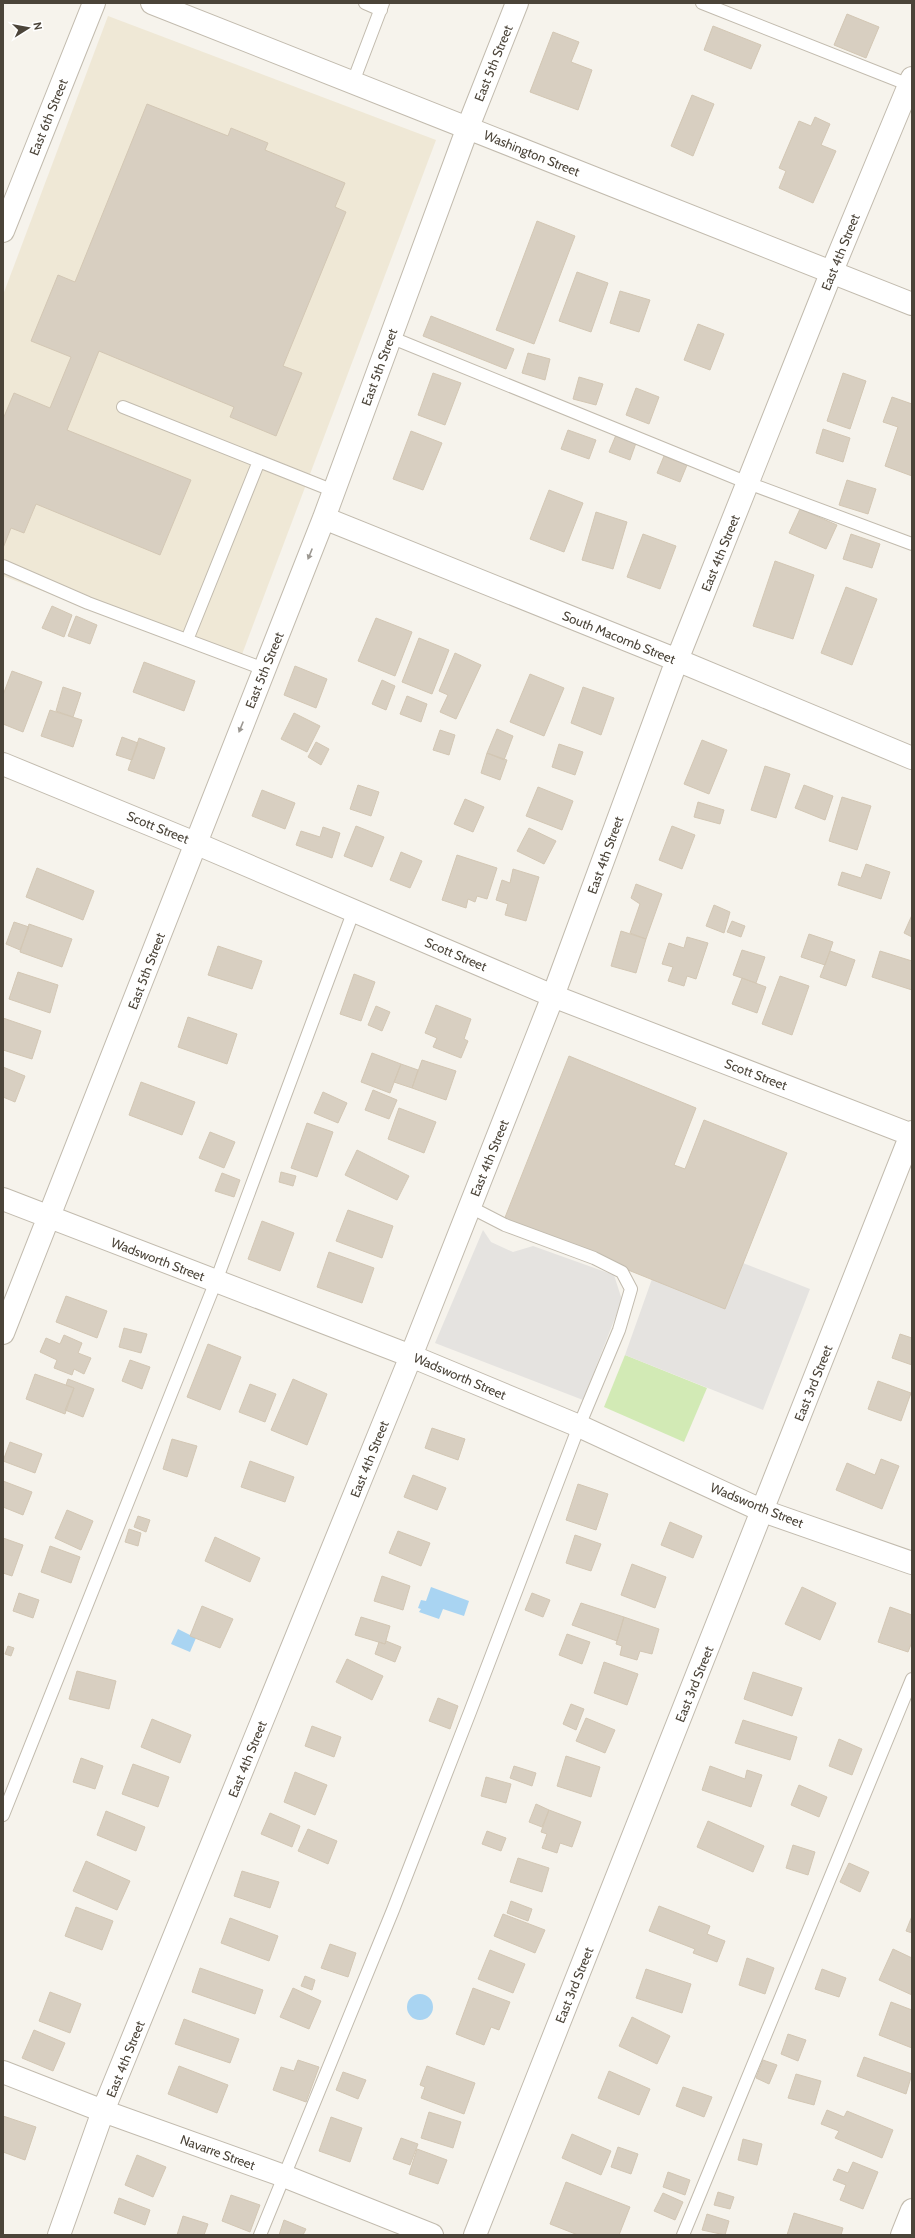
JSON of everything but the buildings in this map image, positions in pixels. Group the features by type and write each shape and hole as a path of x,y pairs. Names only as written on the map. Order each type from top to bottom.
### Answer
{"street":[{"name":"East 6th Street","path":"3,231 94,3"},
{"name":"Washington Street","path":"152,3 832,271 912,304"},
{"name":"East 5th Street","path":"3,1333 50,1218 324,518 468,127 517,3"},
{"name":"East 4th Street","path":"59,2235 103,2111 411,1356 554,996 677,660 832,271 911,83"},
{"name":"South Macomb Street","path":"324,518 677,660 912,758"},
{"name":"Scott Street","path":"4,768 196,843 554,996 912,1134"},
{"name":"East 3rd Street","path":"475,2235 912,1134"},
{"name":"Wadsworth Street","path":"3,1199 411,1356 579,1426 763,1511 912,1563"},
{"name":"Navarre Street","path":"3,2072 103,2111 284,2176 432,2235"},
{"path":"902,2235 912,2210"}],"lane":[{"path":"353,82 382,6 365,3"},
{"path":"702,3 911,83"},
{"path":"390,337 748,483 912,544"},
{"path":"123,407 334,491"},
{"path":"187,640 259,461"},
{"path":"3,566 88,603 264,669"},
{"path":"3,1815 216,1281 354,910"},
{"path":"260,2235 398,1895 579,1426 619,1330 631,1288 622,1272 594,1258 505,1225 470,1207"},
{"path":"684,2235 912,1679"}],"shaded area":[{"path":"108,16 436,140 238,665 3,576 3,295"},
{"path":"483,1230 491,1242 513,1252 533,1246 614,1275 622,1300 583,1400 435,1343"},
{"path":"743,1263 810,1289 763,1410 625,1355 652,1279"}],"green space":[{"path":"625,1355 707,1388 684,1442 604,1407"}],"water":[{"path":"431,1587 469,1601 464,1616 443,1609 439,1619 419,1612 421,1609 418,1608 421,1600 426,1601"},
{"path":"178,1629 196,1638 190,1652 171,1644"},
{"path":"420,1994 429,1998 433,2007 429,2016 420,2020 411,2016 407,2007 411,1998"}]}
